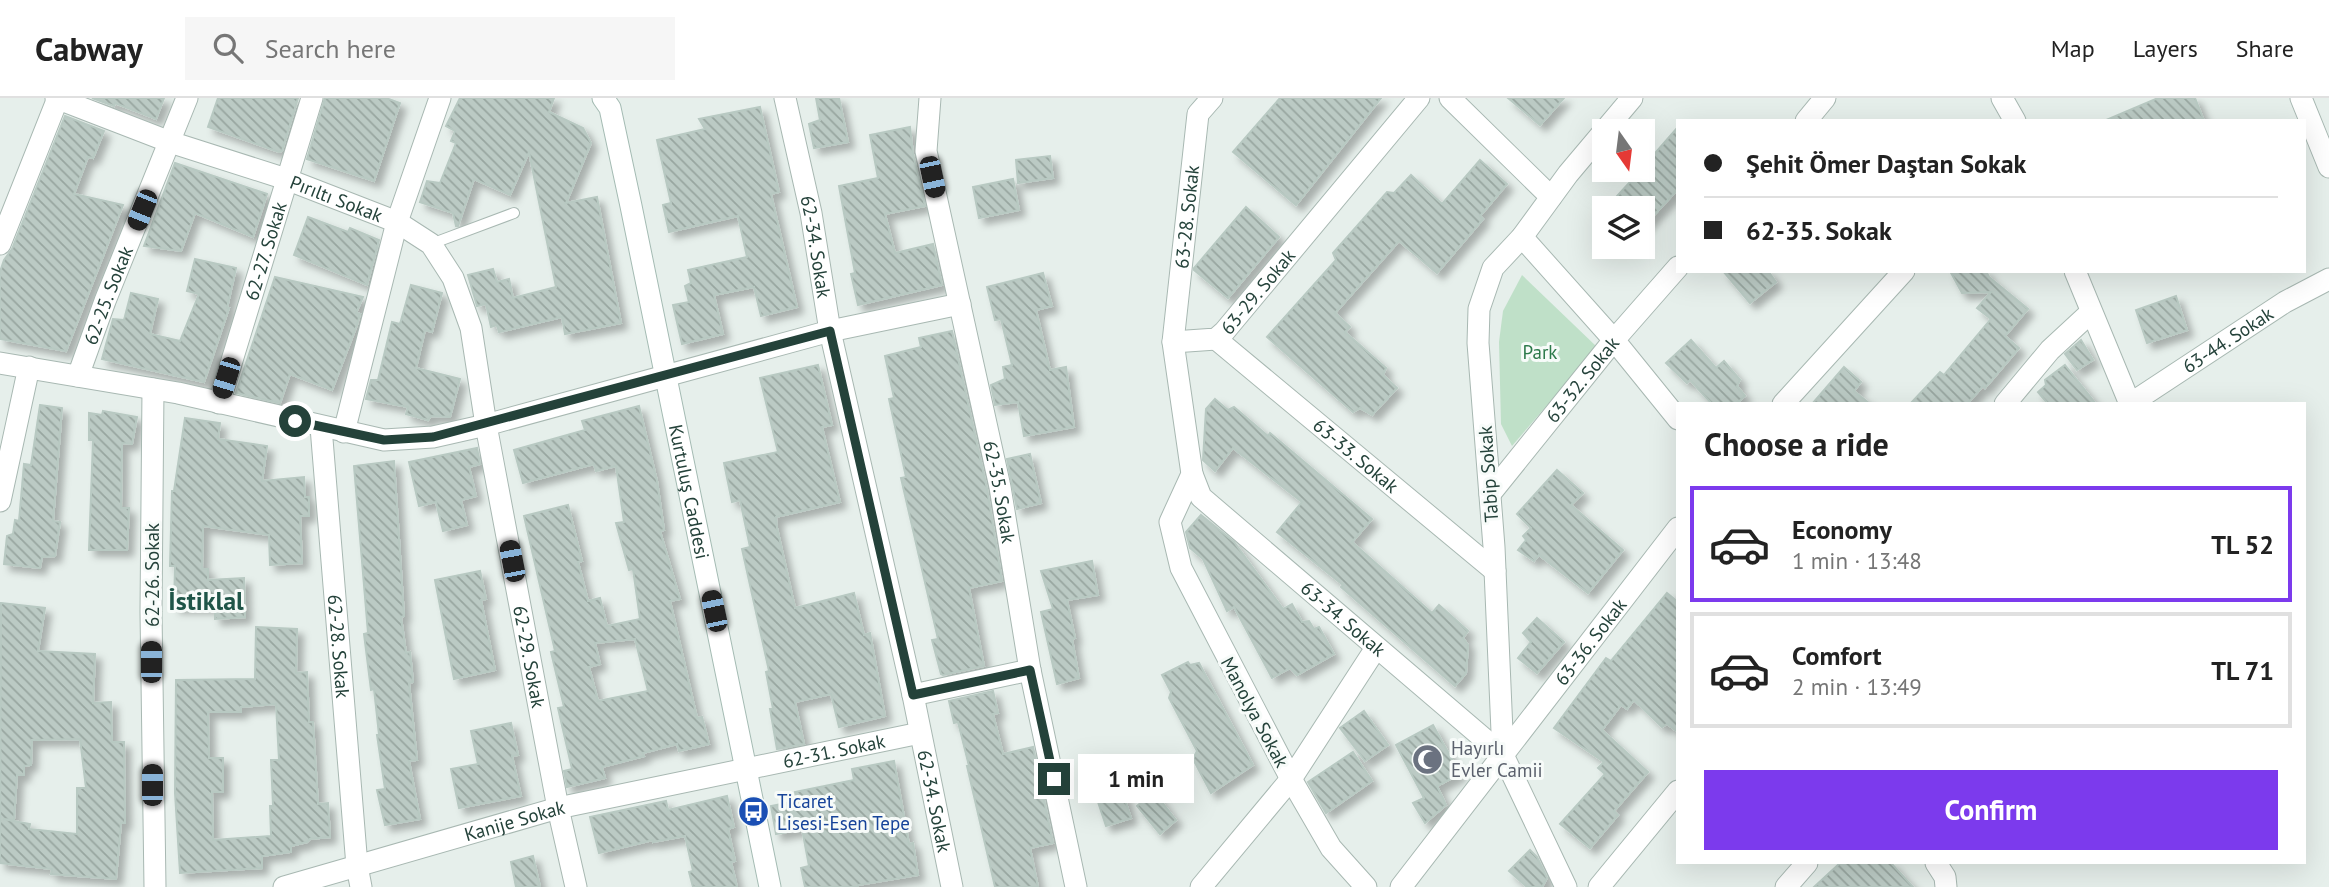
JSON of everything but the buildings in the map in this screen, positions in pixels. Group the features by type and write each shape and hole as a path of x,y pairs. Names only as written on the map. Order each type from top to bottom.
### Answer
{"street":[{"name":"Pırıltı Sokak","path":"57,98 170,142 286,179 397,222 432,244 453,278 471,328 486,425"},
{"path":"0,244 57,98"},
{"name":"62-25. Sokak","path":"78,376 105,301 187,98"},
{"name":"62-27. Sokak","path":"219,403 312,98"},
{"path":"344,432 397,222 440,98"},
{"name":"62-34. Sokak","path":"785,98 811,213 830,331 913,695 952,887"},
{"name":"62-35. Sokak","path":"930,98 926,151 1000,486 1030,670 1076,887"},
{"name":"63-29. Sokak","path":"1173,342 1216,339 1419,98"},
{"path":"1450,98 1551,197"},
{"name":"Tabip Sokak","path":"1566,887 1503,755 1495,571 1478,343 1479,309 1493,268 1522,237 1632,98"},
{"path":"1808,119 1825,98"},
{"path":"2002,98 2014,119"},
{"path":"2301,98 2329,167"},
{"name":"Kurtuluş Caddesi","path":"611,102 664,376 770,887"},
{"name":"63-28. Sokak","path":"1173,342 1198,103"},
{"path":"1522,237 1614,340 1676,417"},
{"name":"63-32. Sokak","path":"1490,494 1614,340 1676,269"},
{"path":"1785,402 1902,273"},
{"path":"2076,273 2090,313 2129,402"},
{"name":"63-44. Sokak","path":"2133,402 2285,302 2329,279"},
{"path":"0,363 153,388 384,440 433,437 830,331 960,304"},
{"path":"2007,402 2050,350 2090,313"},
{"name":"63-33. Sokak","path":"1216,339 1495,571"},
{"path":"1173,342 1192,474"},
{"path":"0,500 29,368"},
{"name":"62-26. Sokak","path":"153,388 151,639 155,887"},
{"name":"62-29. Sokak","path":"486,425 558,808 576,887"},
{"name":"62-28. Sokak","path":"321,427 359,877"},
{"name":"Manolya Sokak","path":"1192,474 1170,522 1181,568 1291,779 1331,848 1366,887"},
{"name":"63-34. Sokak","path":"1192,474 1200,497 1503,755"},
{"name":"63-36. Sokak","path":"1401,887 1676,531"},
{"path":"1201,887 1291,779 1376,648"},
{"path":"913,695 1030,670"},
{"name":"62-31. Sokak","path":"747,769 920,733"},
{"name":"Kanije Sokak","path":"284,887 359,877 558,808 747,769"},
{"path":"1599,887 1676,793"},
{"path":"1786,887 1806,864"},
{"path":"1937,864 1945,877 1946,887"}],"lane":[{"path":"432,244 514,213"}],"green space":[{"name":"Park","path":"1522,275 1597,347 1512,446 1501,424 1499,342 1503,311"}],"place":[{"name":"Hayırlı Evler Camii","path":"1428,759"},
{"name":"Ticaret Lisesi-Esen Tepe","path":"754,812"}],"district":[{"name":"İstiklal","path":"206,601"}],"route":[{"path":"295,421 384,440 433,437 830,331 913,695 1030,670 1054,779"}]}
